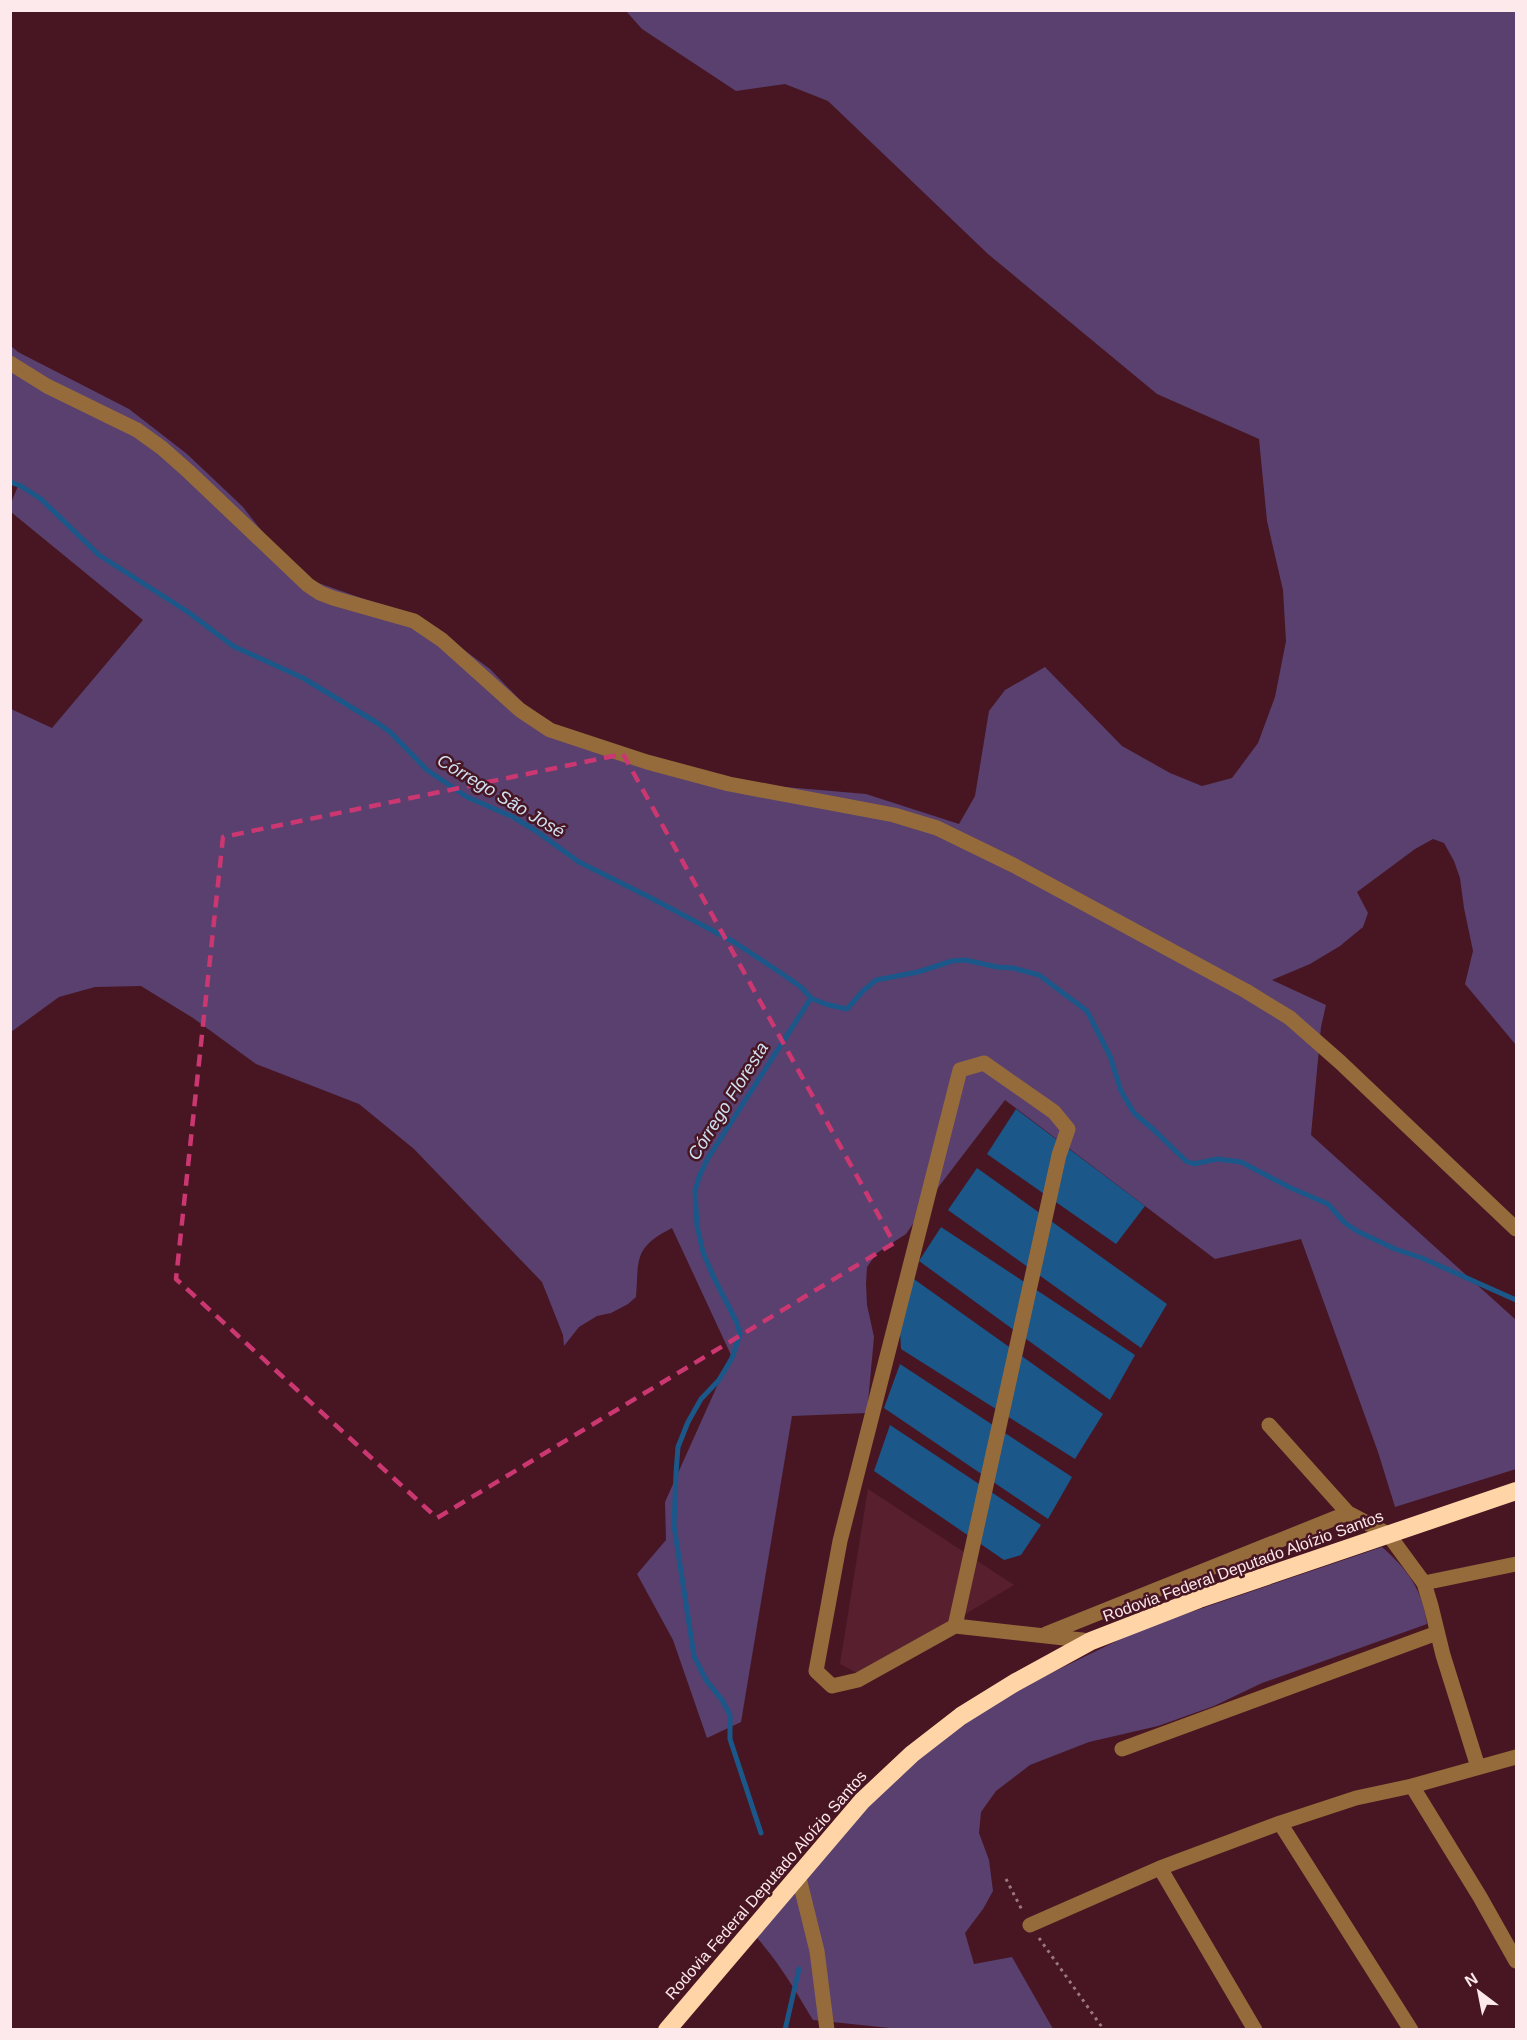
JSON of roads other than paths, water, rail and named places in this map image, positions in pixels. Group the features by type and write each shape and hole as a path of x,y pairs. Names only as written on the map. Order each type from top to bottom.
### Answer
{"highway":[{"name":"Rodovia Federal Deputado Aloízio Santos","path":"667,2030 798,1874 862,1802 912,1754 961,1716 1016,1682 1091,1641 1199,1599 1516,1491"}],"street":[{"path":"10,363 47,386 137,430 162,448 308,585 320,593 414,621 442,640 520,710 550,730 648,762 719,781 894,815 937,828 1015,866 1246,991 1290,1018 1340,1062 1516,1229"},
{"path":"955,1626 1059,1155 1068,1129 1054,1112 984,1063 960,1070 840,1541 816,1671 832,1686 858,1680 955,1626 1091,1641"},
{"path":"1269,1425 1348,1513 1388,1534 1424,1583 1478,1767"},
{"path":"1043,1635 1348,1513"},
{"path":"1424,1583 1516,1564"},
{"path":"1122,1749 1437,1633"},
{"path":"1030,1925 1160,1868 1280,1823 1356,1798 1412,1786 1516,1757"},
{"path":"1412,1786 1516,1961"},
{"path":"1280,1823 1411,2030"},
{"path":"1160,1868 1255,2030"},
{"path":"798,1874 817,1951 827,2030"}],"water":[{"path":"1016,1109 1145,1206 1116,1244 987,1154"},
{"path":"977,1168 1167,1304 1141,1348 948,1210"},
{"path":"941,1227 1135,1355 1110,1400 919,1261"},
{"path":"911,1277 1103,1414 1075,1459 901,1349 898,1297"},
{"path":"900,1364 1072,1477 1048,1519 884,1408"},
{"path":"890,1425 1041,1525 1021,1555 1004,1560 874,1471"}],"waterway":[{"name":"Córrego São José","path":"10,482 41,499 99,555 188,612 233,646 303,678 379,724 390,732 427,770 467,797 513,817 579,862 734,942 801,987 811,998 847,1009 876,980 918,972 952,961 965,960 1039,975 1087,1011 1110,1056 1121,1091 1134,1113 1186,1161 1194,1164 1217,1159 1241,1162 1328,1204 1345,1223 1357,1231 1516,1300"},
{"name":"Córrego Floresta","path":"761,1833 730,1739 730,1715 722,1700 706,1680 694,1656 674,1526 676,1473 678,1447 688,1422 701,1399 719,1380 732,1358 740,1334 703,1252 697,1226 695,1191 708,1158 811,998"},
{"path":"785,2030 799,1969"}]}
